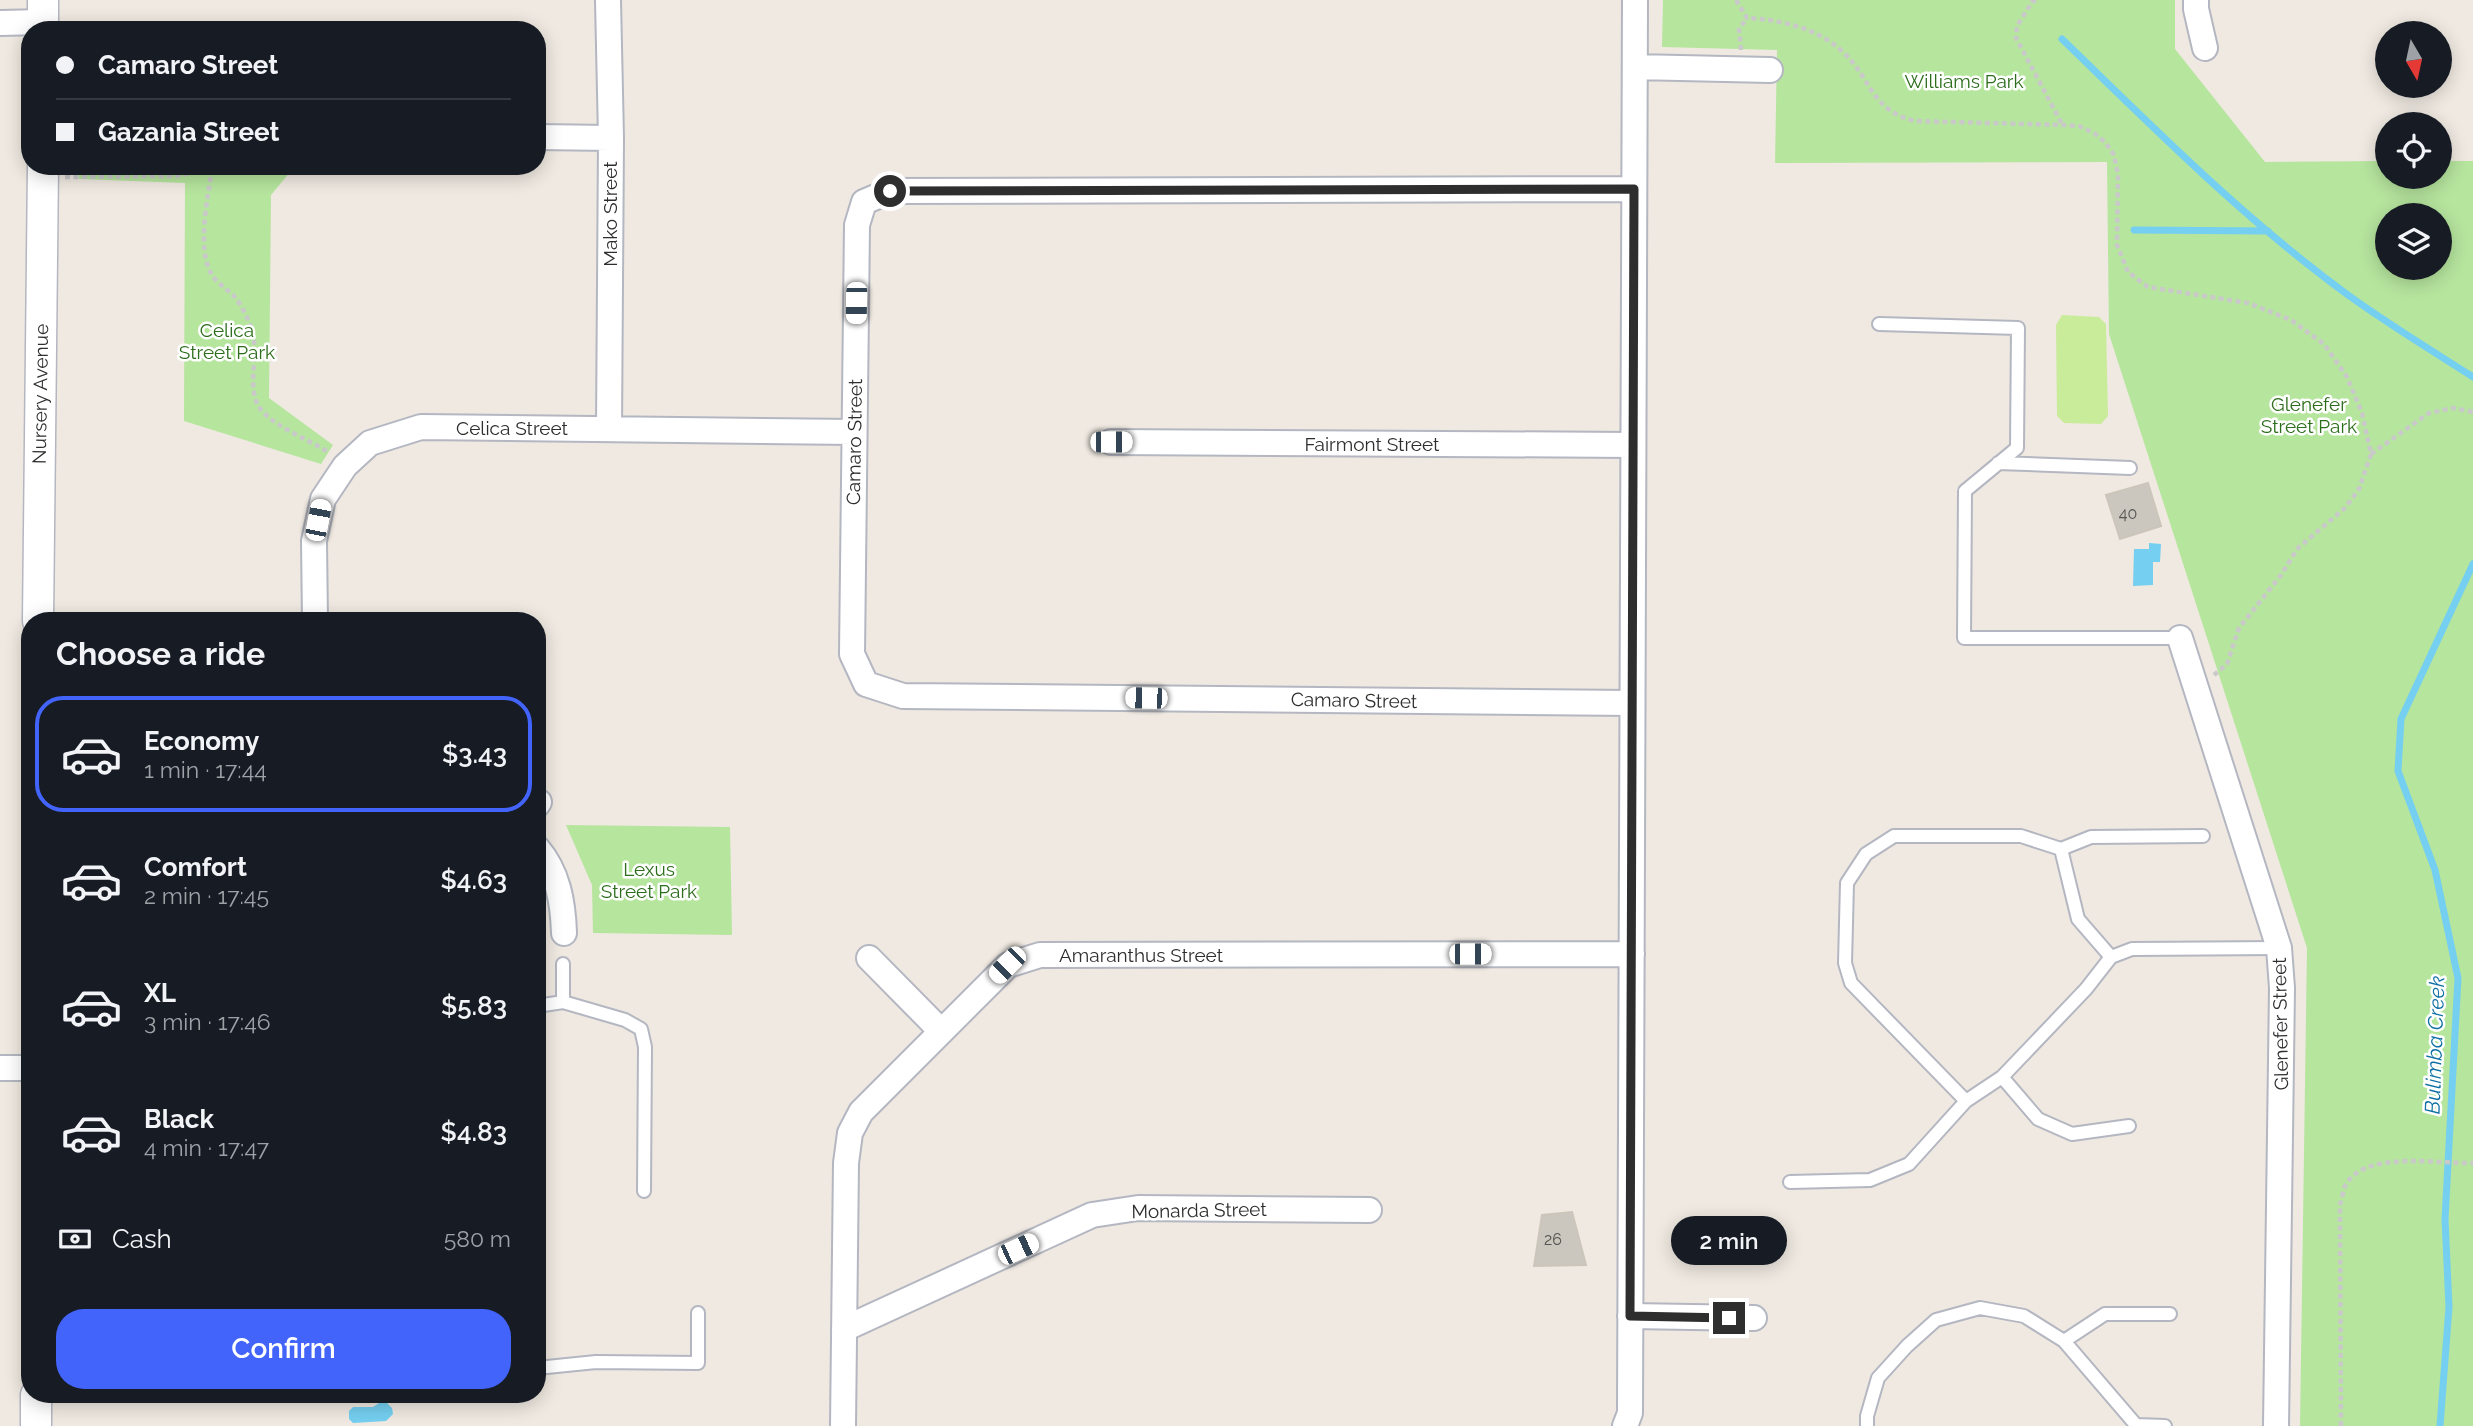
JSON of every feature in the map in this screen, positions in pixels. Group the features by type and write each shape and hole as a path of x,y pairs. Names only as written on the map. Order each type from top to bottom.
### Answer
{"street":[{"name":"Mako Street","path":"608,0 611,138 609,429"},
{"path":"1625,1426 1630,1413 1635,0"},
{"path":"2196,0 2206,48"},
{"path":"0,23 43,17"},
{"path":"1635,67 1770,70"},
{"path":"546,137 611,138"},
{"name":"Nursery Avenue","path":"38,612 43,175"},
{"name":"Camaro Street","path":"1632,703 903,696 866,684 852,654 857,226 864,202 890,191 1634,189"},
{"name":"Celica Street","path":"315,612 314,541 323,499 345,466 370,443 421,427 854,432"},
{"name":"Fairmont Street","path":"1111,442 1633,445"},
{"name":"Glenefer Street","path":"2180,638 2279,948 2282,988 2276,1426"},
{"path":"546,858 563,902 564,933"},
{"name":"Amaranthus Street","path":"843,1426 846,1163 850,1133 861,1112 1007,965 1040,955 1632,954"},
{"path":"869,958 941,1031"},
{"path":"0,1068 21,1068"},
{"name":"Monarda Street","path":"844,1329 1092,1215 1138,1208 1369,1210"},
{"path":"1630,1316 1754,1318"},
{"path":"36,1403 36,1426"}],"lane":[{"path":"1880,324 2018,328 2017,448 1965,491 1964,638 2180,638"},
{"path":"1998,463 2130,468"},
{"path":"1966,1101 1851,983 1846,963 1847,883 1866,854 1894,836 2021,835 2061,849 2091,837 2203,836"},
{"path":"2061,849 2078,919 2111,957"},
{"path":"1790,1182 1870,1180 1909,1164 1966,1101 2002,1077 2086,989 2111,957 2132,949 2279,948"},
{"path":"563,964 563,1002"},
{"path":"546,1005 563,1002 625,1020 640,1028 645,1047 644,1191"},
{"path":"2002,1077 2038,1119 2072,1134 2129,1126"},
{"path":"1867,1426 1867,1416 1878,1378 1907,1346 1936,1320 1980,1308 2024,1315 2064,1341 2136,1425 2165,1426"},
{"path":"546,1366 596,1362 698,1363 698,1313"},
{"path":"2064,1341 2105,1314 2171,1314"}],"path":[{"path":"1735,0 1747,18 1803,27 1827,38 1845,53 1877,98 1898,117 1915,121 2063,125 2094,133 2114,155 2118,175 2117,245 2128,272 2148,287 2248,303 2291,320 2323,344 2347,377 2362,413 2371,454 2358,489 2345,508 2298,548 2281,575 2239,628 2227,664 2197,689"},
{"path":"2036,0 2017,26 2016,38 2063,125"},
{"path":"1743,69 1740,29 1747,18"},
{"path":"143,175 181,175"},
{"path":"211,175 204,247 211,274 236,299 249,320 255,341 256,403 267,417 327,451 345,466"},
{"path":"2371,454 2429,413 2453,408 2473,412"},
{"path":"2341,1426 2340,1205 2346,1184 2369,1166 2385,1163 2473,1164"}],"green space":[{"name":"Glenefer Street Park","path":"1663,0 2175,0 2175,49 2265,162 2375,161 2375,189 2452,189 2452,161 2473,161 2473,1426 2300,1426 2307,948 2109,334 2107,162 1775,163 1777,50 1662,47"},
{"name":"Celica Street Park","path":"79,175 288,175 271,195 269,398 333,445 321,464 184,421 185,183 79,179"},
{"path":"2062,315 2099,317 2106,324 2108,416 2101,424 2064,423 2057,416 2056,325"},
{"name":"Lexus Street Park","path":"566,825 730,827 732,935 593,933 592,885"}],"water":[{"path":"2149,543 2161,544 2160,562 2153,562 2153,585 2133,586 2134,549 2149,549"},
{"path":"379,1403 387,1403 392,1408 393,1414 386,1421 353,1423 349,1419 349,1411 353,1407 373,1407"}],"building":[{"path":"2148,483 2161,526 2120,539 2106,495"},
{"path":"1572,1212 1586,1265 1534,1266 1542,1215"}],"waterway":[{"path":"2062,39 2200,172 2272,235 2363,306 2473,377"},
{"path":"2134,230 2268,231"},
{"name":"Bulimba Creek","path":"2440,1426 2449,1307 2445,1219 2458,978 2435,870 2398,771 2401,719 2473,564"}],"route":[{"path":"890,191 1634,189 1630,1316 1729,1318"}],"park label":[{"name":"Williams Park","path":"1964,81"}]}
